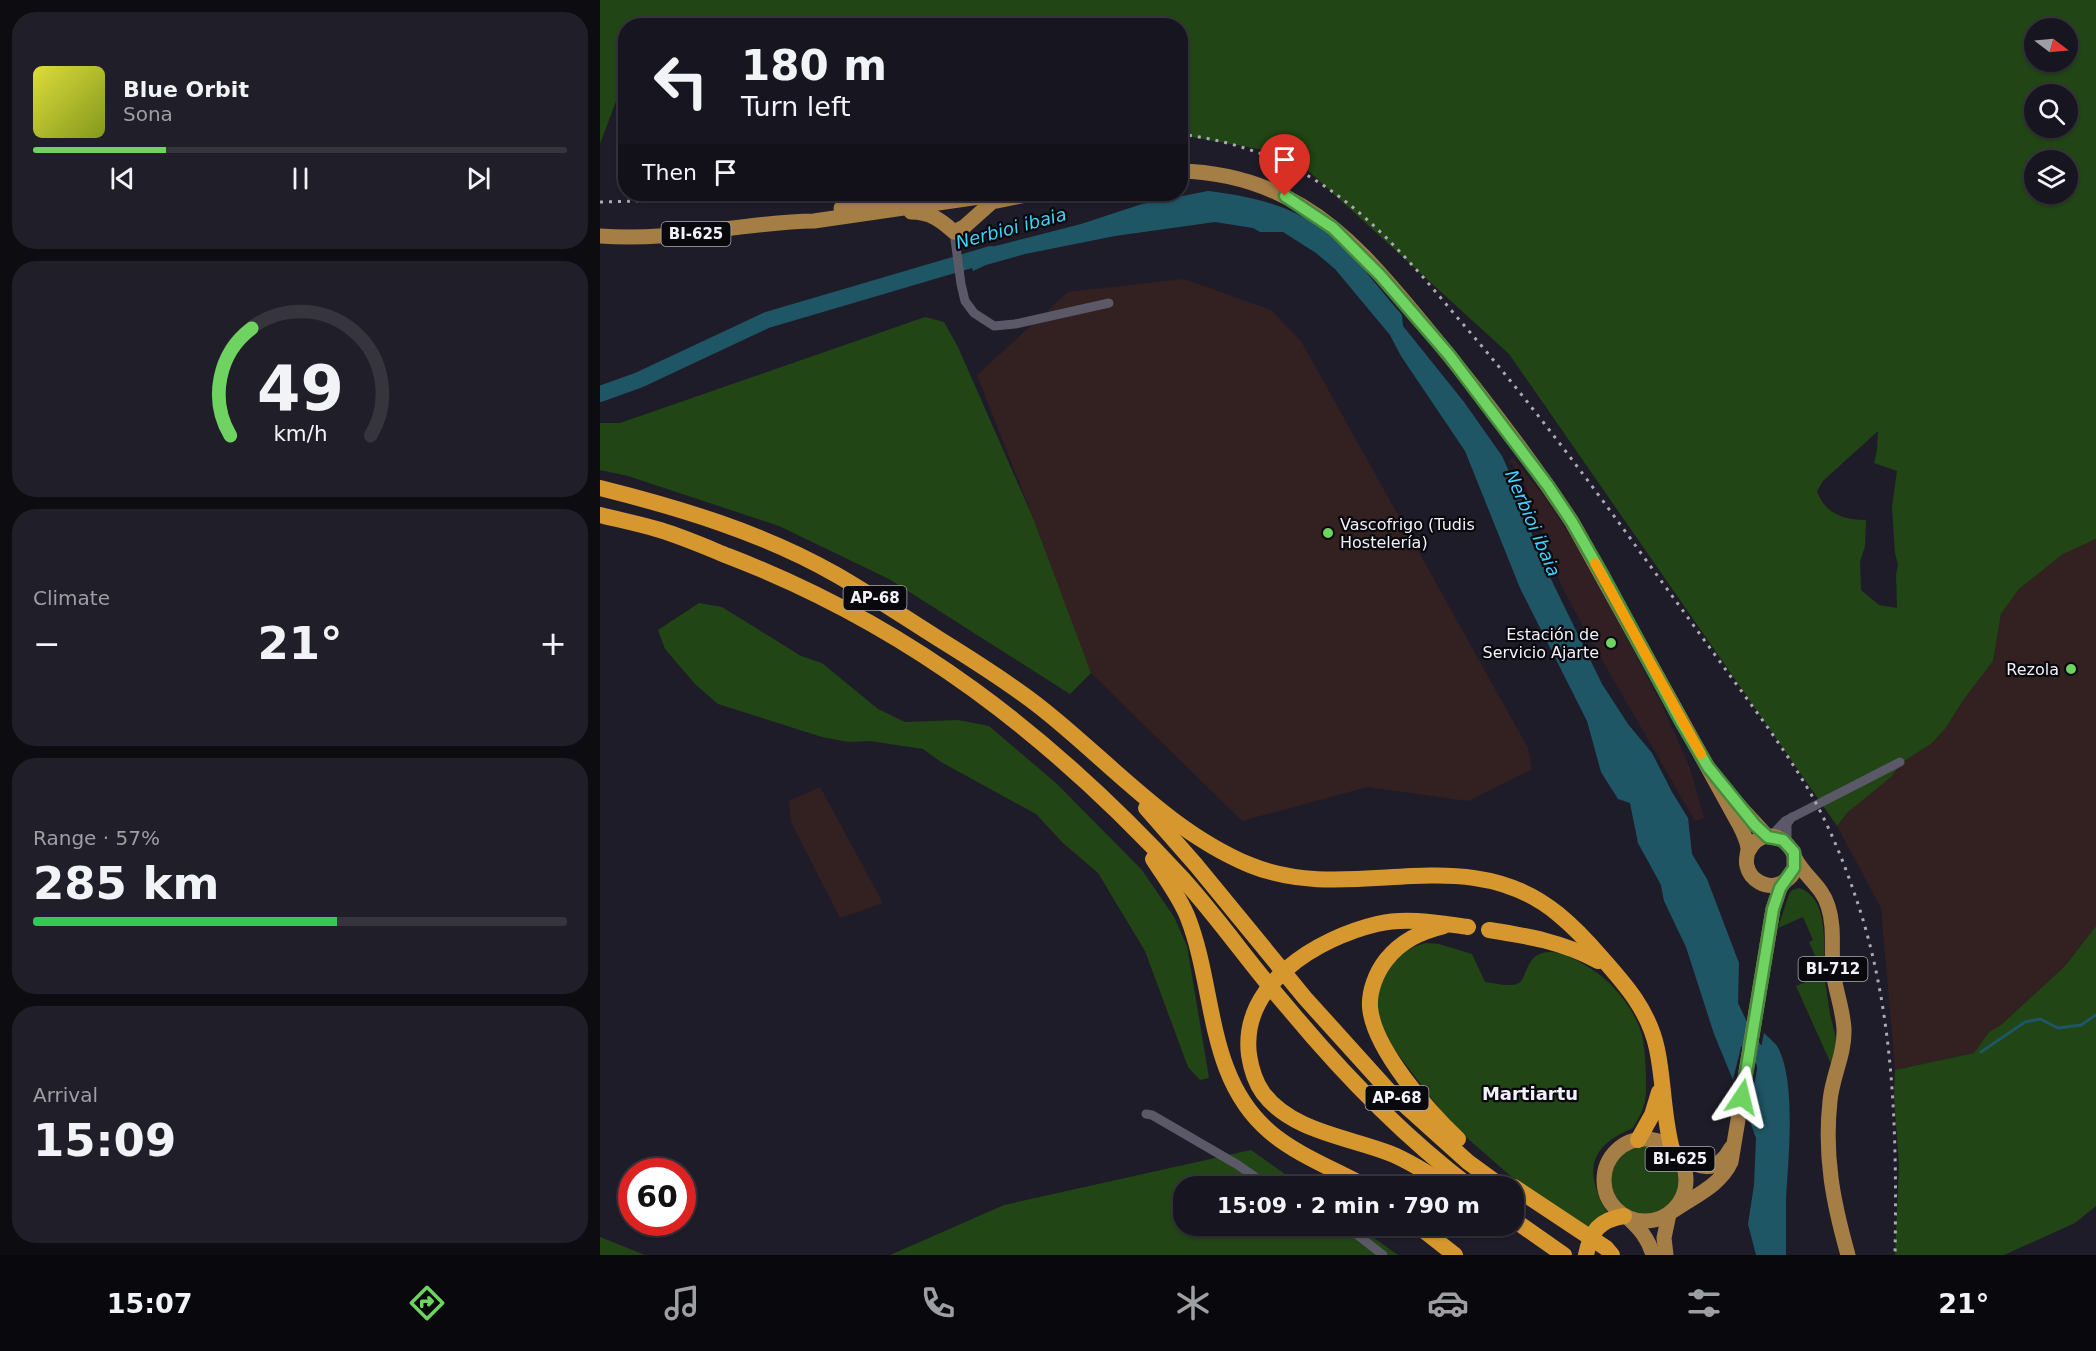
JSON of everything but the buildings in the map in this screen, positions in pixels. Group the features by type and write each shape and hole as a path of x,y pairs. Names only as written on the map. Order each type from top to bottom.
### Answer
{"highway":[{"name":"AP-68","path":"600,488 672,506 776,545 833,573 995,674 1039,706 1115,773 1196,865 1305,998 1389,1091 1468,1162 1487,1176"},
{"name":"AP-68","path":"600,515 662,531 761,569 820,595 907,644 980,692 1068,764 1133,828 1183,880 1288,1009 1379,1109 1457,1176"},
{"path":"1115,773 1200,840 1264,870 1303,878 1329,879 1458,876 1497,882 1522,890 1560,915 1632,991 1651,1028 1657,1048 1665,1118 1675,1153"},
{"path":"1133,828 1188,916 1202,963 1221,1057 1240,1099 1254,1117 1279,1139 1347,1176"},
{"path":"1430,1176 1390,1153 1313,1128 1291,1117 1262,1092 1251,1069 1247,1042 1250,1023 1256,1009 1278,976 1293,963 1331,940 1379,923 1411,920 1464,927 1444,926 1402,943 1389,956 1375,979 1370,997 1372,1018 1387,1052 1425,1104 1468,1150 1500,1176"},
{"path":"1489,930 1554,942 1584,953 1610,967"},
{"path":"1638,1140 1652,1115 1661,1085"},
{"path":"1524,1196 1560,1224"},
{"path":"1524,1201 1560,1224 1606,1248 1610,1255"},
{"path":"1586,1255 1593,1233 1600,1225 1606,1220 1626,1217"},
{"path":"1524,1229 1547,1250"},
{"path":"1431,1236 1455,1255"},
{"path":"1522,1236 1547,1250 1564,1255"}],"main road":[{"path":"1188,171 1204,172 1245,181 1285,196 1302,206 1341,236 1399,296 1449,355 1555,496 1607,584 1743,833 1748,852 1747,866 1754,879 1769,885 1798,876 1812,879"},
{"name":"BI-625","path":"600,236 663,237 792,222 815,213 877,201"},
{"path":"886,201 893,203 906,201"},
{"path":"792,222 840,218 938,201"},
{"path":"950,228 943,214 953,201"},
{"path":"959,201 967,208 968,222"},
{"path":"840,218 856,221 924,212 950,228 964,228 992,202 997,201"},
{"path":"1708,767 1741,809 1769,836 1787,842 1802,869 1812,879"},
{"path":"1748,852 1757,841 1769,836"},
{"path":"1787,879 1794,868 1795,858"},
{"name":"BI-625","path":"1754,879 1768,908 1770,935"},
{"name":"BI-625","path":"1626,1217 1649,1221 1671,1212 1715,1183 1725,1174 1731,1162 1773,909 1787,879"},
{"name":"BI-712","path":"1812,879 1826,900 1831,918 1833,975 1844,1029 1839,1063 1831,1092 1828,1149 1832,1193 1848,1255"},
{"name":"BI-625","path":"1653,1255 1641,1231 1610,1202 1604,1183 1605,1173 1613,1155 1620,1148 1638,1140 1656,1141 1696,1165 1711,1167 1726,1157 1735,1137"},
{"name":"BI-625","path":"1666,1255 1664,1238 1671,1212 1684,1194 1686,1185 1683,1165 1675,1153"}],"street":[{"path":"950,228 965,301 974,313 994,326 1109,303"},
{"path":"1769,836 1785,821 1900,762"},
{"path":"1787,842 1788,824 1794,816"},
{"path":"1146,1114 1152,1115 1254,1176"},
{"path":"1359,1236 1383,1255"}],"shaded area":[{"path":"1184,279 1271,310 1301,341 1528,748 1532,769 1468,801 1367,787 1242,821 1091,673 1042,564 1033,518 977,375 1068,292"},
{"name":"Estación de Servicio Ajarte","path":"1513,458 1547,500 1592,572 1663,707 1690,768 1704,818 1695,821 1562,587 1523,479 1509,461"},
{"path":"2096,539 2096,926 2065,966 2001,1025 1989,1032 1974,1053 1895,1070 1881,908 1837,826 1848,812 1901,763 1931,744 1945,729 1993,661 2001,614 2019,589 2063,554"},
{"path":"820,787 883,903 840,918 791,822 789,801"}],"green space":[{"path":"600,0 2096,0 2096,539 2063,554 2019,589 2001,614 1993,661 1945,729 1931,744 1901,763 1891,777 1848,812 1837,826 1509,354 1291,155 1188,136 1188,18 618,18 618,96 600,144","holes":["1878,431 1874,463 1897,471 1892,507 1898,565 1897,608 1879,605 1861,590 1860,562 1865,546 1866,520 1850,519 1836,514 1820,499 1817,491 1823,481"]},
{"path":"925,317 944,322 958,347 1033,518 1091,673 1070,694 889,579 779,526 628,476 600,470 600,423 620,423"},
{"path":"699,603 722,607 801,656 822,663 878,709 905,722 958,720 989,726 1057,784 1142,870 1174,917 1187,946 1209,1078 1200,1080 1188,1067 1145,951 1098,873 1063,843 1036,814 941,762 923,749 822,737 718,704 695,684 665,649 658,630"},
{"path":"1799,888 1808,893 1820,910 1824,933 1824,965 1820,967 1809,942 1813,940 1803,917 1778,928 1789,894 1792,890"},
{"path":"2096,926 2096,1206 2075,1223 2004,1255 1895,1255 1899,1165 1894,1096 1895,1070 1974,1053 1989,1032 2001,1025 2065,966"},
{"path":"1425,943 1439,944 1472,954 1485,982 1505,985 1521,982 1528,966 1536,956 1555,952 1594,970 1624,999 1635,1017 1644,1044 1645,1100 1633,1128 1606,1144 1594,1163 1595,1186 1608,1213 1589,1228 1524,1187 1524,1176 1511,1176 1451,1124 1394,1049 1378,1017 1376,992 1393,961 1408,949"},
{"path":"1824,975 1837,1043 1831,1064 1796,986"},
{"path":"1645,1146 1658,1149 1669,1156 1676,1167 1679,1180 1676,1193 1669,1204 1658,1211 1645,1214 1632,1211 1621,1204 1614,1193 1611,1180 1614,1167 1621,1156 1632,1149"},
{"path":"1251,1150 1288,1176 1173,1176 1173,1236 1371,1236 1398,1255 890,1255 1004,1205"},
{"path":"600,1237 645,1255 600,1255"}],"water":[{"path":"1208,191 1267,202 1295,213 1332,236 1402,315 1403,326 1464,402 1502,456 1522,500 1529,527 1548,573 1602,684 1628,724 1652,753 1688,818 1692,854 1707,879 1739,963 1738,1003 1747,1022 1733,1080 1714,1034 1686,947 1664,901 1661,885 1638,843 1630,803 1618,799 1601,772 1587,721 1520,588 1465,451 1401,356 1390,335 1335,269 1316,253 1283,232 1260,232 1253,228 1215,222 1115,236 1025,254 973,271 968,253 1081,224 1142,204 1157,201 1188,201 1188,195"},
{"path":"1764,1033 1777,1046 1783,1061 1789,1099 1786,1255 1756,1255 1748,1224 1754,1185 1756,1138 1748,1116"}],"waterway":[{"name":"Nerbioi ibaia","path":"600,394 639,380 767,320 991,254"},
{"path":"1981,1052 2025,1022 2040,1019 2058,1028 2081,1025 2096,1015"},
{"name":"Nerbioi ibaia","path":"1729,1019 1764,1061 1767,1076"}],"railway":[{"path":"1188,135 1242,147 1301,172 1354,208 1400,252 1481,345 1552,434 1752,706 1811,794 1830,831 1856,898 1879,985 1886,1029 1894,1119 1895,1255"},
{"path":"600,202 636,201"}],"slow traffic":[{"path":"1595,563 1701,754"}],"place":[{"name":"Vascofrigo (Tudis Hostelería)","path":"1328,533"},
{"name":"Estación de Servicio Ajarte","path":"1611,643"},
{"name":"Rezola","path":"2071,669"}],"district":[{"name":"Martiartu","path":"1530,1093"}],"route":[{"path":"1285,196 1316,215 1358,251 1449,355 1548,486 1572,522 1708,767 1755,825 1768,837 1779,838 1787,842 1794,852 1794,868 1780,888 1773,909 1742,1097"}]}
